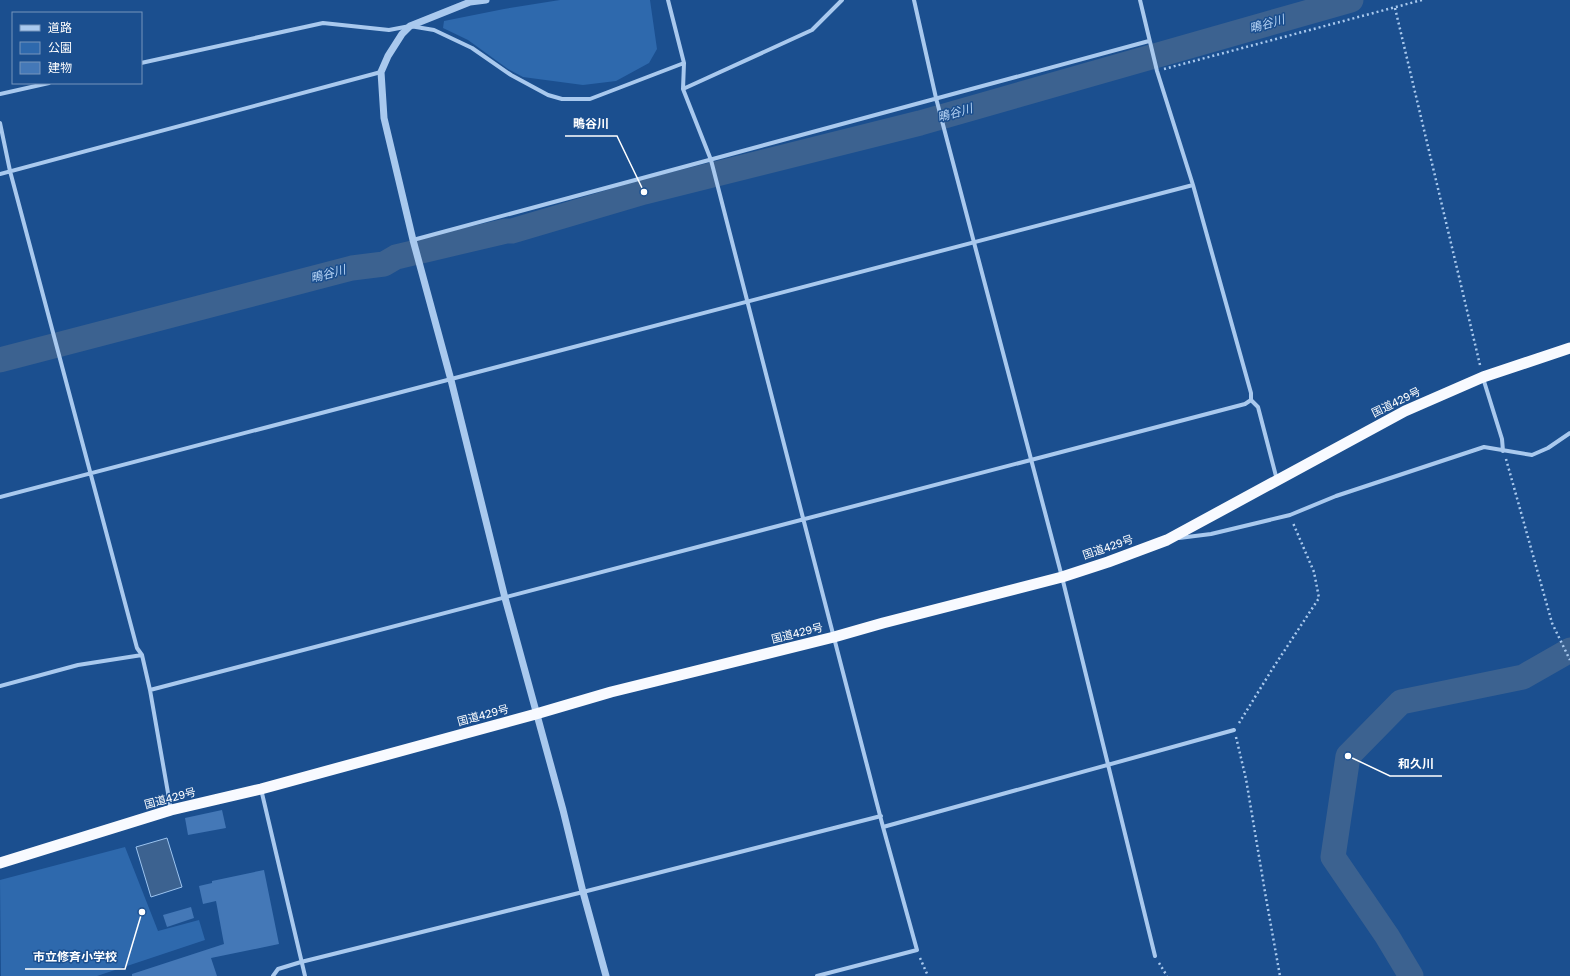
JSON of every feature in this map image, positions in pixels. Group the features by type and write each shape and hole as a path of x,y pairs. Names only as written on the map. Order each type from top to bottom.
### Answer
{"highway":[{"name":"国道429号","path":"0,863 171,810 261,789 611,692 834,638 883,623 1062,577 1108,562 1167,540 1405,411 1483,377 1570,348"}],"street":[{"path":"142,63 323,23 389,30 410,26 470,2 486,0"},
{"path":"668,0 684,62 683,89 711,160 883,828 917,950 817,976"},
{"path":"683,89 812,30 842,0"},
{"path":"914,0 936,98 1062,577 1155,956"},
{"path":"1140,0 1157,71 1193,185 1251,393 1251,400 1258,407 1278,480"},
{"path":"410,26 434,30 472,48 511,75 548,95 562,99 590,99 684,62"},
{"path":"410,26 395,43 384,63 381,72 384,118 413,240 451,380 505,598 563,810 583,892 606,976"},
{"path":"413,240 1149,41"},
{"path":"0,174 381,72"},
{"path":"0,94 45,84"},
{"path":"0,123 10,171 137,648 142,655 150,690 171,810"},
{"path":"0,497 1193,185"},
{"path":"1483,377 1502,439 1504,451"},
{"path":"150,690 505,598 803,518 1031,461 1237,406 1251,400"},
{"path":"1167,540 1211,534 1290,516 1336,496 1484,447 1532,455 1548,448 1570,433"},
{"path":"0,686 78,665 142,655"},
{"path":"883,828 1234,730"},
{"path":"261,789 305,976"},
{"path":"274,976 278,969 301,962 881,816"}],"path":[{"path":"1157,71 1422,0"},
{"path":"1395,8 1483,377"},
{"path":"1504,451 1552,623 1570,660"},
{"path":"1280,976 1246,779 1234,730 1319,598 1314,572 1290,516"},
{"path":"917,950 928,976"},
{"path":"1155,956 1167,976"}],"green space":[{"path":"560,0 650,0 657,49 649,63 616,81 583,85 523,77 508,69 468,40 443,28 444,21"},
{"path":"125,847 158,931 199,920 205,940 97,976 1,976 0,880"}],"shaded area":[{"path":"167,838 182,887 151,897 136,847"}],"building":[{"path":"222,810 226,828 188,835 185,818"},
{"path":"264,870 279,944 211,958 217,976 132,976 132,974 224,944 216,901 203,904 199,886 212,883 212,881"},
{"path":"191,907 194,918 167,927 163,915"}],"waterway":[{"name":"鴫谷川","path":"0,360 352,268 384,264 396,257 506,231 512,231 644,192 920,123 1351,0"},
{"path":"1411,976 1387,936 1333,857 1348,756 1401,702 1523,677 1570,650"}],"place":[{"name":"鴫谷川","path":"644,192"},
{"name":"和久川","path":"1348,756"},
{"name":"市立修斉小学校","path":"142,912"}]}
